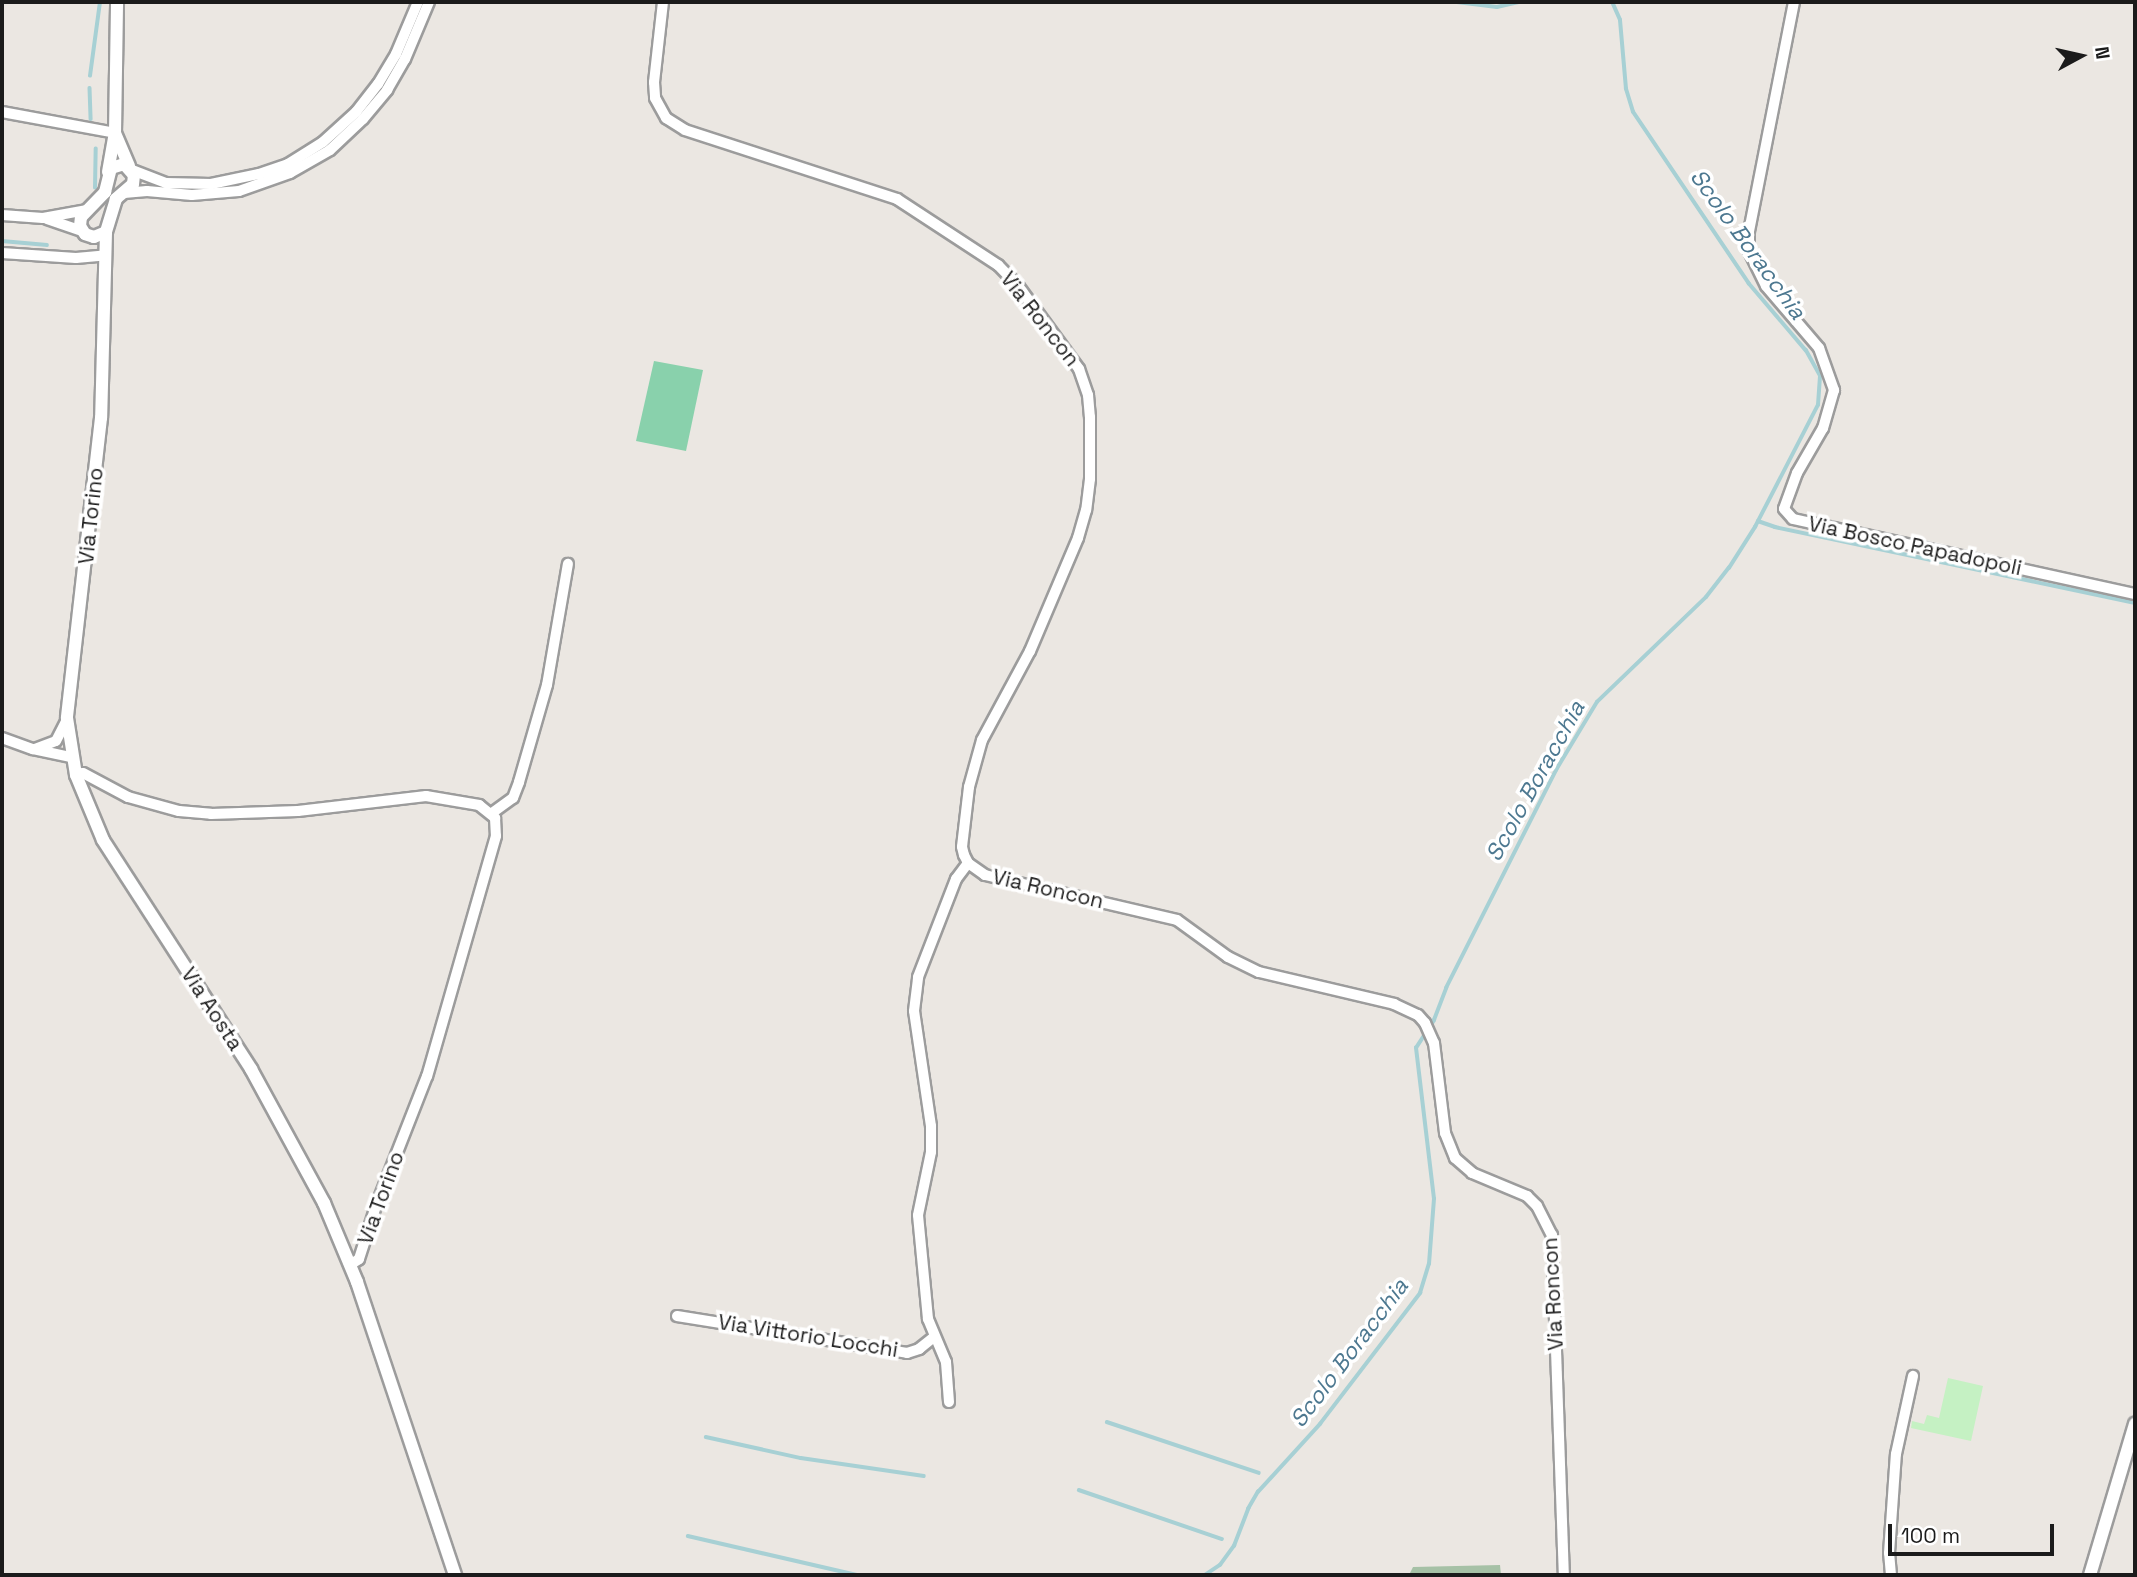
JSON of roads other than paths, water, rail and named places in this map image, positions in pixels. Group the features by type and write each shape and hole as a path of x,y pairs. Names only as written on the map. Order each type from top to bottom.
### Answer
{"street":[{"path":"86,234 79,221 105,191 115,133 117,2"},
{"path":"108,172 115,165 131,168 166,183 211,184 259,174 288,164 323,142 356,112 378,84 396,54 418,2"},
{"path":"123,193 147,191 192,195 239,191 290,173 330,150 363,119 387,90 405,58 429,2"},
{"name":"Via Roncon","path":"663,2 654,82 655,98 666,118 685,130 897,199 1004,270 1067,350 1084,379 1091,444 1085,516 1030,651 982,740 969,787 963,835 962,847 968,863 985,875 1166,916 1187,925 1222,953 1259,972 1394,1004 1418,1015 1425,1023 1431,1034 1445,1133 1455,1158 1472,1173 1527,1196 1537,1206 1552,1235 1564,1575"},
{"name":"Via Bosco Papadopoli","path":"1794,2 1749,231 1749,251 1753,265 1766,286 1819,348 1834,390 1823,428 1797,473 1784,509 1793,519 2135,594"},
{"path":"2,112 115,133"},
{"path":"43,218 99,237 106,232 113,204 133,184 131,168 115,133"},
{"path":"2,215 43,218 87,209"},
{"name":"Via Torino","path":"72,757 67,718 101,418 107,274 106,232"},
{"name":"Via Torino","path":"86,234 101,256 107,274"},
{"path":"2,253 76,258 101,256"},
{"path":"76,775 83,774 152,806 211,814 298,811 426,796 465,801 492,813 513,798 519,782 547,685 568,564"},
{"path":"33,749 56,741 67,718"},
{"path":"2,738 33,749 72,757"},
{"name":"Via Aosta","path":"72,757 86,807 103,840 283,1124 324,1203 350,1265"},
{"name":"Via Torino","path":"455,1575 350,1265 359,1259 376,1206 427,1076 496,836 497,827 492,813"},
{"path":"949,1402 946,1362 928,1319 918,1215 930,1152 931,1126 914,1011 918,977 956,879 968,863"},
{"name":"Via Vittorio Locchi","path":"677,1316 907,1353 919,1349 934,1337"},
{"path":"1891,1575 1889,1553 1896,1454 1913,1376"},
{"path":"2090,1575 2134,1431"}],"waterway":[{"path":"90,76 100,2"},
{"name":"Scolo Boracchia","path":"1457,2 1497,7 1519,2"},
{"name":"Scolo Boracchia","path":"1205,1575 1220,1565 1234,1546 1248,1509 1258,1492 1320,1424 1420,1293 1429,1264 1434,1199 1416,1048 1434,1020 1446,988 1556,770 1597,702 1706,597 1729,568 1755,527 1818,405 1820,376 1806,351 1749,284 1633,112 1626,89 1620,20 1612,2"},
{"path":"90,88 91,119"},
{"path":"95,188 96,149"},
{"path":"2,241 47,245"},
{"path":"1758,521 1775,527 2135,603"},
{"path":"1107,1422 1259,1473"},
{"path":"706,1437 801,1458 924,1476"},
{"path":"1079,1490 1222,1539"},
{"path":"688,1536 857,1575"}]}
